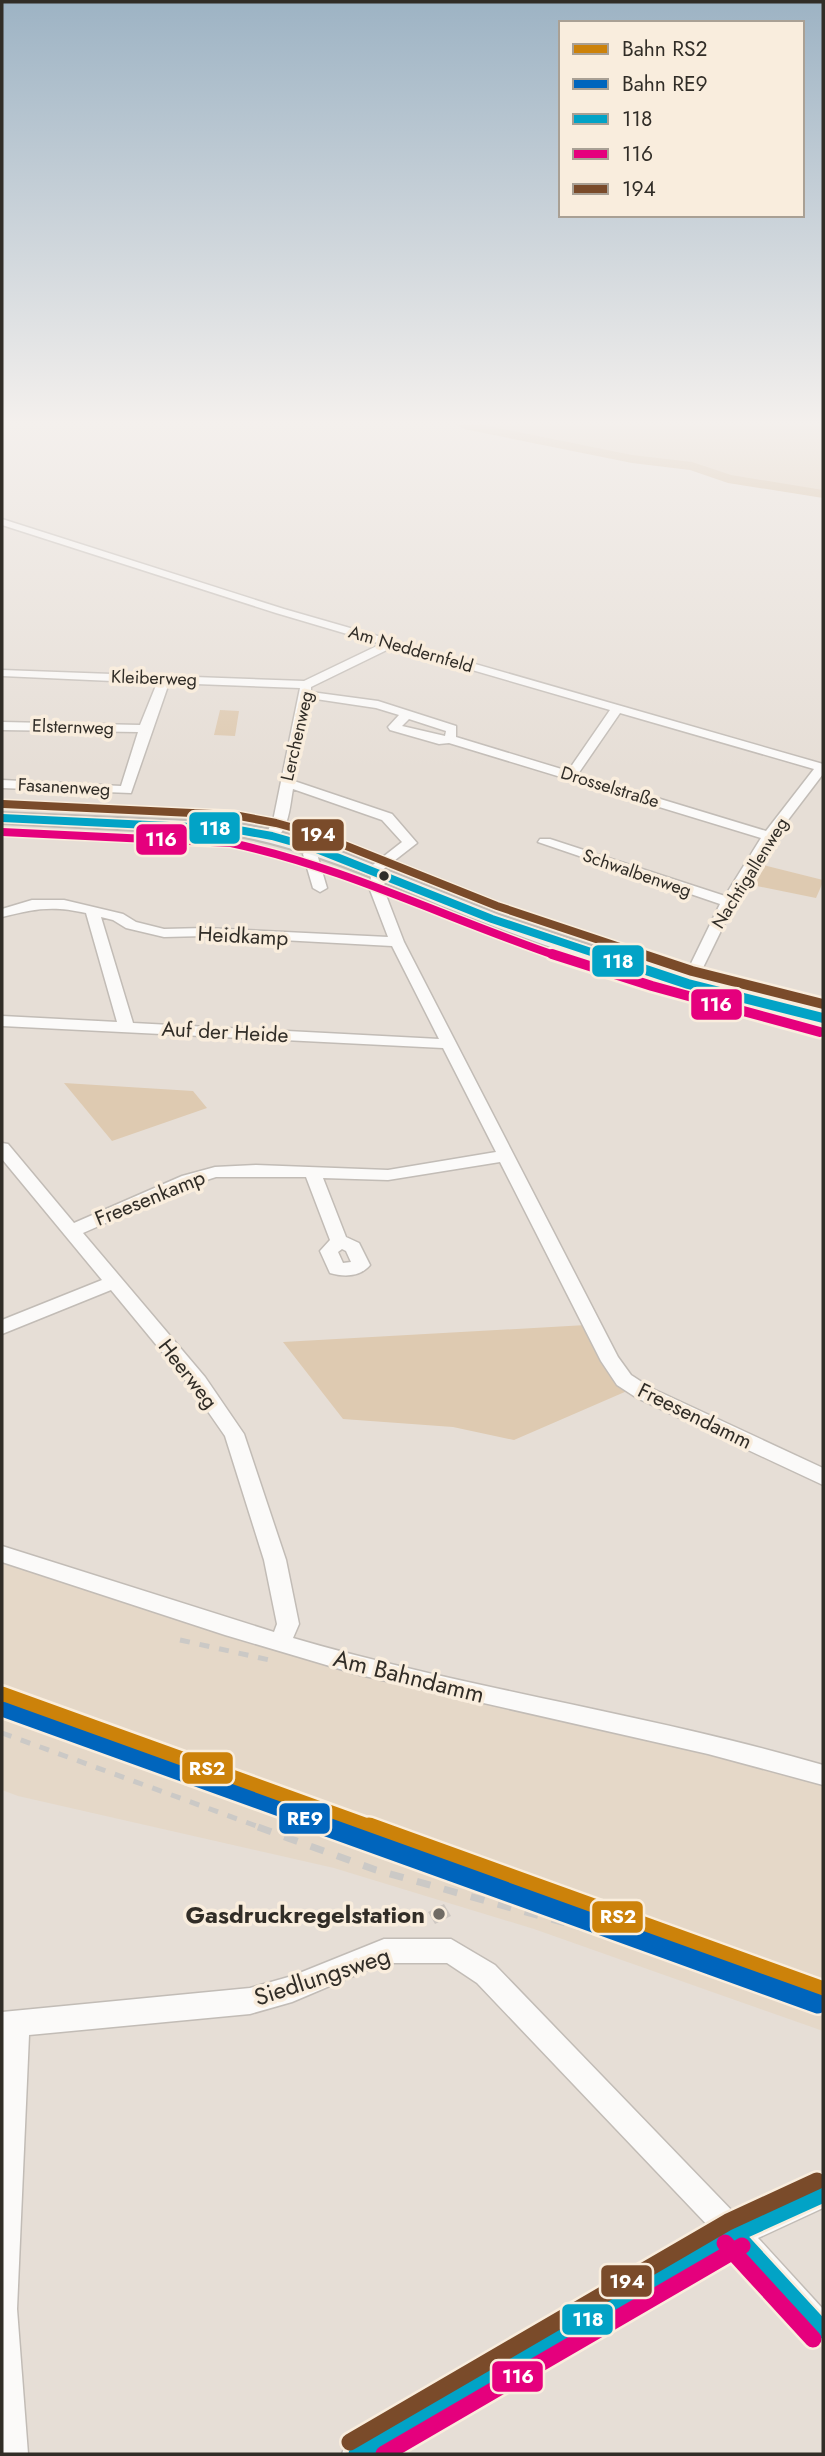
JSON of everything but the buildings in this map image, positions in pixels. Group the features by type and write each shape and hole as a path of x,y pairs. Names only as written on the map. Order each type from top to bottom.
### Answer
{"street":[{"name":"Am Neddernfeld","path":"55,540 392,643 823,768"},
{"name":"Lerchenweg","path":"272,836 280,821 305,690 392,643"},
{"name":"Kleiberweg","path":"2,673 165,678 305,690"},
{"path":"145,729 165,678"},
{"name":"Drosselstraße","path":"305,690 379,705 407,714 452,729 450,738"},
{"path":"571,775 617,709"},
{"name":"Drosselstraße","path":"407,714 394,727 439,740 450,738 769,836"},
{"name":"Elsternweg","path":"2,726 145,729"},
{"name":"Fasanenweg","path":"2,784 126,790 145,729"},
{"name":"Nachtigallenweg","path":"688,984 728,902 769,836 823,768"},
{"path":"286,782 387,817 411,843 375,872"},
{"path":"2,818 233,830 272,836 314,848 492,919 688,984 823,1018"},
{"name":"Schwalbenweg","path":"545,842 728,902"},
{"path":"314,848 310,854 320,888"},
{"name":"Freesendamm","path":"375,872 377,890 397,942 610,1362 624,1380 644,1393 823,1477"},
{"name":"Heidkamp","path":"2,913 32,904 64,904 118,917 131,925 164,933 205,932 397,942"},
{"path":"92,911 126,1027"},
{"name":"Auf der Heide","path":"2,1021 448,1044"},
{"name":"Heerweg","path":"2,1148 198,1382 234,1434 275,1560 288,1624 280,1642"},
{"name":"Freesenkamp","path":"71,1231 188,1180 215,1172 256,1170 402,1174 505,1156"},
{"path":"313,1173 338,1241"},
{"path":"3,1324 114,1282"},
{"name":"Am Bahndamm","path":"2,1554 188,1615 360,1666 748,1752 823,1775"},
{"name":"Siedlungsweg","path":"9,2025 250,2001 292,1989 384,1951 451,1951 486,1974 736,2234 823,2330"},
{"path":"9,2025 2,2309 13,2454"},
{"path":"357,2454 736,2234 823,2194"}],"shaded area":[{"path":"220,710 239,711 235,736 214,735"},
{"path":"759,864 823,882 816,898 747,884"},
{"path":"64,1083 193,1091 207,1108 112,1141"},
{"path":"586,1325 627,1391 514,1440 453,1427 343,1419 283,1342"},
{"path":"2,1560 186,1619 745,1762 823,1786 823,2031 534,1929 334,1868 18,1796 2,1790"}],"railway":[{"path":"180,1640 274,1661"},
{"path":"2,1733 262,1828"},
{"path":"258,1827 376,1870 690,1958"}],"rail line":[{"name":"RS2","path":"2,1694 823,1991"},
{"name":"RE9","path":"2,1709 818,2004"}],"transit line":[{"name":"194","path":"3,804 234,815 276,823 319,835 497,906 564,929 692,971 823,1004"},
{"name":"118","path":"2,818 233,829 272,836 314,848 492,919 560,942 688,984 823,1018"},
{"name":"116","path":"2,832 231,843 265,850 330,870 488,932 611,974 820,1032"},
{"name":"194","path":"350,2442 728,2222 817,2181"},
{"name":"118","path":"357,2454 735,2234 823,2194"},
{"name":"118","path":"735,2234 823,2330"},
{"name":"116","path":"725,2243 813,2339"},
{"name":"116","path":"384,2454 742,2246"}],"place":[{"name":"Gasdruckregelstation","path":"439,1914"}]}
